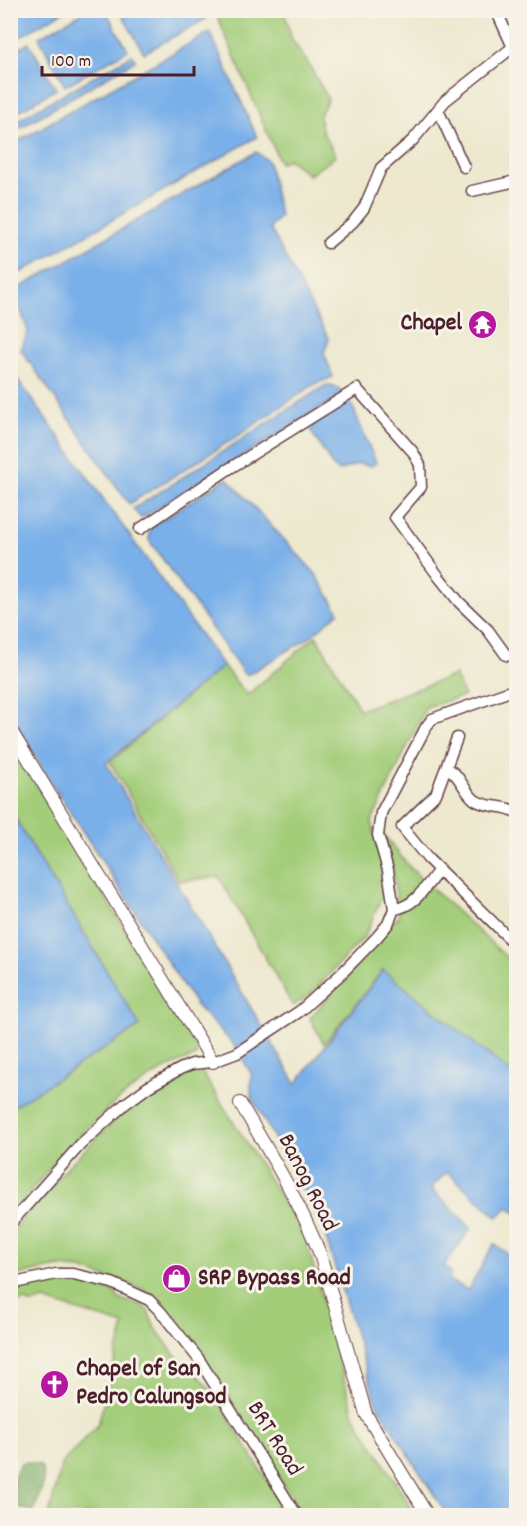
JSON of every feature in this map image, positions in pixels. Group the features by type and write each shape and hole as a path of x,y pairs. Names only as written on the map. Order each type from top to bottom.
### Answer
{"street":[{"path":"328,243 353,222 364,208 381,168 413,140 445,101 515,51 496,10"},
{"path":"438,110 464,167"},
{"path":"472,191 516,181"},
{"path":"140,529 227,470 357,389 413,452 420,465 421,486 395,517 459,602 488,630 506,655 516,657"},
{"path":"10,1224 81,1144 125,1104 148,1087 180,1069 192,1064 213,1062 237,1053 300,1011 341,974 388,924 394,909 388,870 378,836 378,823 421,736 432,719 516,689"},
{"path":"10,729 213,1062"},
{"path":"457,738 436,794 402,827 439,870 516,945"},
{"path":"446,768 454,771 473,799 488,806 500,806 516,812"},
{"path":"394,909 404,908 411,903 439,870"},
{"name":"Banog Road","path":"240,1103 291,1191 313,1235 366,1414 428,1515"},
{"name":"BRT Road","path":"10,1284 56,1274 73,1274 112,1283 149,1300 198,1358 297,1515"}],"green space":[{"path":"215,11 284,11 292,40 328,99 319,117 323,133 336,156 309,175 288,159 280,163"},
{"path":"316,636 360,710 455,675 464,696 426,707 372,821 386,887 365,936 311,994 293,1006 219,877 179,881 110,762 223,666 247,695"},
{"path":"11,742 197,1048 196,1056 141,1083 116,1101 50,1168 11,1216 10,1108 140,1026 11,812"},
{"path":"382,833 412,870 516,966 516,1077 383,970 324,1044 310,1018 399,916 392,867"},
{"path":"200,1069 305,1236 354,1415 416,1515 302,1515 227,1393 161,1302 145,1290 81,1269 59,1267 11,1276 11,1233 68,1166 130,1106 160,1086"},
{"path":"67,1277 113,1291 119,1299 141,1305 148,1311 154,1326 174,1354 195,1372 215,1395 288,1515 49,1514 62,1463 98,1425 124,1325 44,1300 32,1304 24,1300 11,1306 11,1289"},
{"path":"21,1463 40,1465 43,1476 42,1488 34,1512 11,1505 14,1477"}],"water":[{"path":"11,10 64,10 64,11 11,42"},
{"path":"85,11 106,11 128,50 65,86 39,37"},
{"path":"120,11 203,11 206,19 144,53"},
{"path":"210,32 257,137 18,274 11,248 11,145"},
{"path":"29,43 56,89 11,116 11,53"},
{"path":"132,55 136,60 11,133 11,124"},
{"path":"256,152 268,161 280,216 270,228 329,339 324,353 333,377 315,384 129,504 21,350 28,331 14,291"},
{"path":"11,370 223,666 106,763 296,1084 383,970 516,1077 516,1213 508,1207 497,1217 447,1172 431,1188 471,1228 444,1266 451,1273 450,1281 468,1290 494,1244 514,1258 516,1257 516,1515 447,1515 377,1405 322,1225 251,1096 251,1073 234,1045 195,1004 52,784 11,715"},
{"path":"326,385 338,388 343,394 141,518 133,509"},
{"path":"344,403 351,403 376,463 371,466 358,464 338,471 311,431 318,417"},
{"path":"227,478 315,573 339,612 309,638 245,675 149,540 150,528"},
{"path":"11,812 140,1026 10,1108"}],"place":[{"name":"Chapel","path":"483,324"},
{"name":"SRP Bypass Road","path":"177,1279"},
{"name":"Chapel of San Pedro Calungsod","path":"55,1384"}]}
